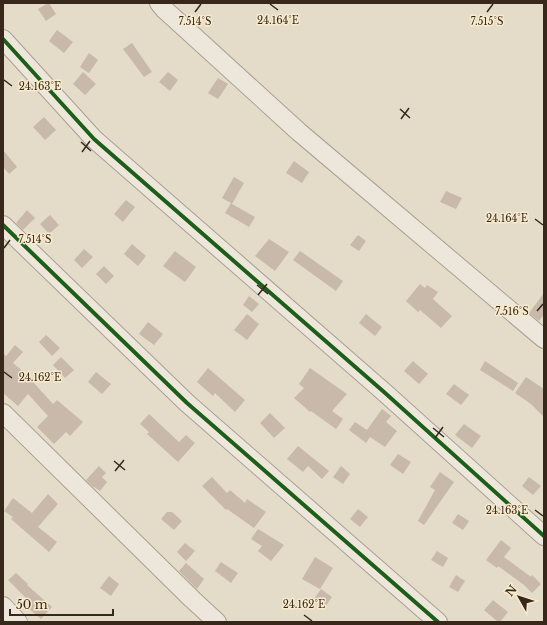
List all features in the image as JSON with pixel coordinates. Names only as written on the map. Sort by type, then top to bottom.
[{"type":"street","points":[[159,3],[299,132],[544,339]]},
{"type":"street","points":[[3,39],[94,139],[384,392],[544,536]]},
{"type":"street","points":[[3,225],[187,403],[438,622]]},
{"type":"street","points":[[3,413],[192,600],[218,622]]},
{"type":"street","points":[[3,606],[18,622]]},
{"type":"building","points":[[48,3],[56,14],[46,21],[38,9]]},
{"type":"building","points":[[57,30],[73,42],[64,53],[49,41]]},
{"type":"building","points":[[132,43],[152,72],[144,77],[123,49]]},
{"type":"building","points":[[89,53],[98,60],[89,73],[80,67]]},
{"type":"building","points":[[83,72],[96,84],[85,95],[73,84]]},
{"type":"building","points":[[168,72],[178,80],[170,91],[159,82]]},
{"type":"building","points":[[218,78],[228,84],[218,99],[208,93]]},
{"type":"building","points":[[44,117],[56,130],[45,140],[33,127]]},
{"type":"building","points":[[3,150],[17,167],[9,174],[3,167]]},
{"type":"building","points":[[294,161],[309,172],[302,183],[286,173]]},
{"type":"building","points":[[234,177],[244,183],[232,204],[255,217],[249,227],[225,213],[231,203],[222,198]]},
{"type":"building","points":[[446,191],[462,198],[456,209],[440,202]]},
{"type":"building","points":[[126,200],[135,207],[123,222],[114,214]]},
{"type":"building","points":[[27,210],[35,218],[23,230],[16,223]]},
{"type":"building","points":[[50,215],[59,225],[49,234],[40,224]]},
{"type":"building","points":[[358,235],[366,241],[359,251],[350,245]]},
{"type":"building","points":[[269,239],[289,252],[275,271],[255,256]]},
{"type":"building","points":[[132,244],[146,256],[138,266],[124,254]]},
{"type":"building","points":[[84,249],[93,257],[82,268],[74,260]]},
{"type":"building","points":[[175,251],[196,267],[185,282],[163,266]]},
{"type":"building","points":[[300,251],[343,281],[336,291],[293,260]]},
{"type":"building","points":[[104,266],[114,276],[106,284],[96,274]]},
{"type":"building","points":[[420,284],[425,288],[427,285],[438,292],[433,299],[452,316],[441,328],[420,310],[418,312],[406,301]]},
{"type":"building","points":[[544,293],[544,314],[539,321],[529,313]]},
{"type":"building","points":[[249,296],[259,304],[252,312],[243,305]]},
{"type":"building","points":[[247,314],[259,324],[247,340],[234,330]]},
{"type":"building","points":[[366,314],[382,327],[375,336],[359,323]]},
{"type":"building","points":[[148,322],[163,334],[154,345],[139,334]]},
{"type":"building","points":[[46,335],[60,348],[52,356],[39,342]]},
{"type":"building","points":[[15,345],[23,352],[13,363],[24,372],[53,404],[57,400],[83,422],[70,436],[66,432],[54,444],[37,427],[48,416],[28,394],[18,406],[3,393],[3,353],[6,356]]},
{"type":"building","points":[[61,357],[74,370],[65,378],[53,365]]},
{"type":"building","points":[[413,361],[428,374],[419,384],[404,371]]},
{"type":"building","points":[[485,361],[518,383],[513,391],[480,370]]},
{"type":"building","points":[[208,368],[245,400],[235,412],[215,393],[213,396],[197,382]]},
{"type":"building","points":[[310,368],[347,394],[332,411],[343,419],[336,429],[311,411],[310,412],[294,398],[304,388],[299,384]]},
{"type":"building","points":[[96,372],[111,384],[102,394],[88,382]]},
{"type":"building","points":[[526,377],[544,389],[544,417],[531,404],[515,393]]},
{"type":"building","points":[[454,384],[469,395],[461,405],[446,394]]},
{"type":"building","points":[[382,409],[391,416],[386,422],[397,431],[385,447],[370,437],[366,443],[349,430],[355,422],[367,430]]},
{"type":"building","points":[[270,413],[285,428],[274,438],[260,423]]},
{"type":"building","points":[[149,414],[179,442],[186,435],[195,443],[178,462],[147,434],[149,432],[140,424]]},
{"type":"building","points":[[464,424],[481,436],[472,448],[455,435]]},
{"type":"building","points":[[298,446],[329,471],[322,479],[308,466],[303,472],[287,459]]},
{"type":"building","points":[[398,454],[411,462],[403,474],[390,465]]},
{"type":"building","points":[[99,466],[106,473],[102,477],[107,482],[100,491],[86,480]]},
{"type":"building","points":[[341,466],[350,474],[343,484],[333,477]]},
{"type":"building","points":[[440,472],[454,482],[424,525],[418,521],[435,490],[430,487]]},
{"type":"building","points":[[212,477],[227,493],[230,490],[245,503],[247,499],[266,512],[254,528],[227,509],[226,510],[202,486]]},
{"type":"building","points":[[529,477],[541,486],[533,495],[522,486]]},
{"type":"building","points":[[48,494],[58,504],[38,527],[57,542],[49,552],[11,519],[13,517],[4,511],[13,498],[32,513]]},
{"type":"building","points":[[358,509],[368,517],[360,527],[350,519]]},
{"type":"building","points":[[167,512],[172,512],[182,521],[174,530],[161,519]]},
{"type":"building","points":[[458,514],[469,521],[463,530],[452,523]]},
{"type":"building","points":[[258,529],[284,545],[271,561],[258,551],[262,546],[251,539]]},
{"type":"building","points":[[501,540],[511,548],[504,557],[531,577],[532,575],[541,584],[532,593],[524,585],[498,566],[497,568],[486,560]]},
{"type":"building","points":[[185,543],[195,551],[186,561],[177,552]]},
{"type":"building","points":[[437,551],[448,558],[443,567],[431,560]]},
{"type":"building","points":[[315,557],[333,568],[320,589],[302,579]]},
{"type":"building","points":[[221,562],[238,573],[231,583],[215,571]]},
{"type":"building","points":[[186,563],[204,579],[197,589],[179,571]]},
{"type":"building","points":[[16,573],[52,607],[41,619],[27,607],[31,603],[8,580]]},
{"type":"building","points":[[456,575],[465,581],[458,592],[449,587]]},
{"type":"building","points":[[109,576],[119,584],[111,596],[100,588]]},
{"type":"building","points":[[321,589],[332,597],[325,607],[314,599]]},
{"type":"building","points":[[493,600],[508,612],[500,622],[484,610]]},
{"type":"cycle path","points":[[3,39],[94,139],[384,392],[544,536]]},
{"type":"cycle path","points":[[3,225],[187,403],[438,622]]}]
